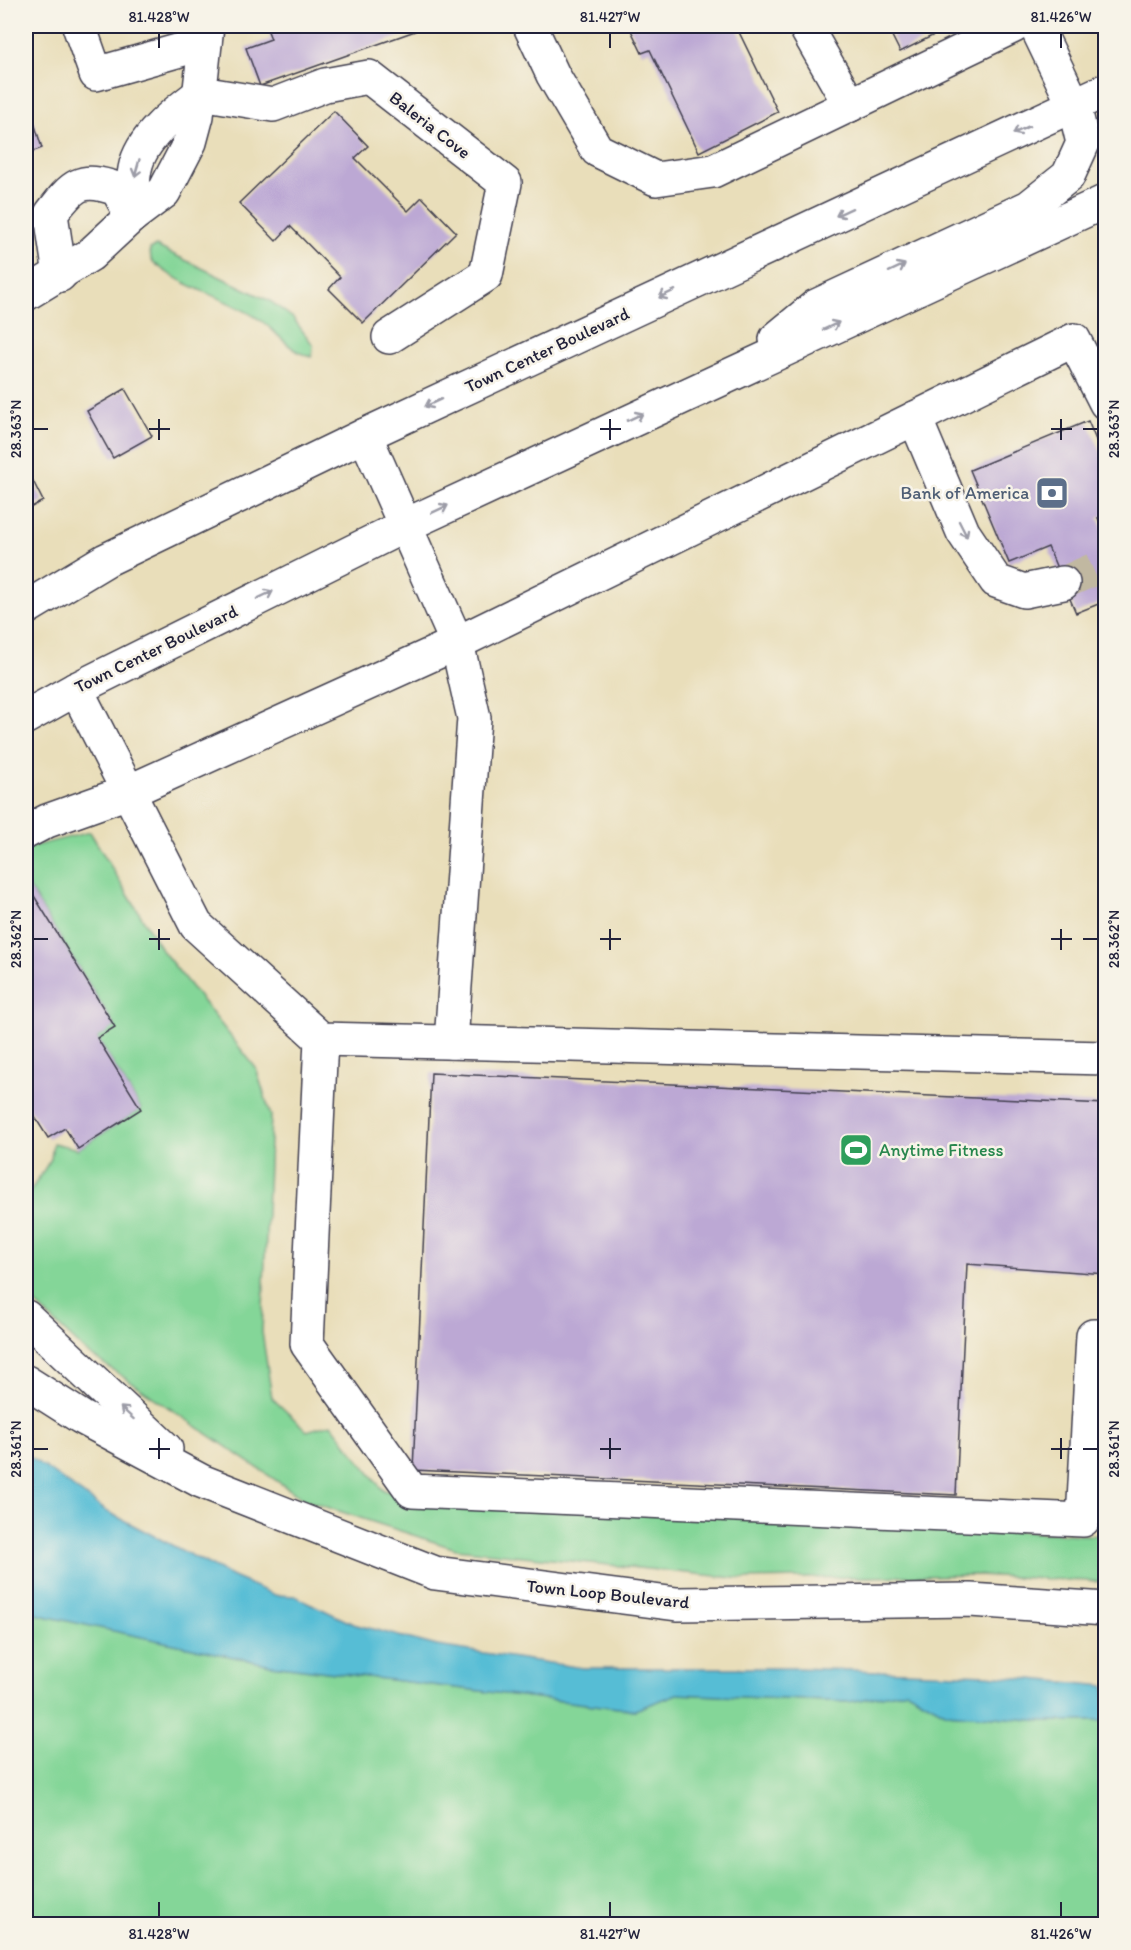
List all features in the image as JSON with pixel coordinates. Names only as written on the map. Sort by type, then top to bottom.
[{"type":"street","points":[[26,294],[90,255],[132,216],[164,192],[190,142],[201,93],[206,34],[96,74],[79,26]]},
{"type":"street","points":[[530,26],[553,75],[597,150],[656,179],[713,171],[1014,26]]},
{"type":"street","points":[[805,26],[850,105]]},
{"type":"street","points":[[1036,26],[1074,105]]},
{"type":"street","name":"Baleria Cove","points":[[201,93],[273,105],[325,85],[369,77],[505,183],[486,275],[389,337]]},
{"type":"street","name":"Town Center Boulevard","points":[[26,608],[106,560],[365,435],[1106,90]]},
{"type":"street","points":[[132,216],[135,168],[159,125],[201,93]]},
{"type":"street","name":"Town Center Boulevard","points":[[743,367],[816,306],[1029,207],[1045,195],[1068,176],[1083,143],[1074,105]]},
{"type":"street","points":[[60,275],[51,214],[71,188],[96,182],[117,189],[132,216]]},
{"type":"street","name":"Town Center Boulevard","points":[[26,717],[76,689],[404,526],[743,367],[1106,201]]},
{"type":"street","points":[[26,832],[47,821],[128,792],[457,643],[1074,339],[1106,404]]},
{"type":"street","points":[[915,417],[963,532],[996,581],[1024,591],[1063,583]]},
{"type":"street","points":[[365,435],[457,643],[474,718],[451,1042]]},
{"type":"street","points":[[76,689],[196,925],[321,1038],[1106,1058]]},
{"type":"street","points":[[321,1038],[306,1344],[412,1491],[1083,1520],[1093,1336],[1106,1336]]},
{"type":"street","name":"Town Loop Boulevard","points":[[26,1317],[201,1480]]},
{"type":"street","name":"Town Loop Boulevard","points":[[26,1382],[81,1417],[201,1480],[435,1573],[677,1604],[970,1600],[1106,1609]]},
{"type":"green space","points":[[156,246],[270,301],[293,318],[313,345],[312,357],[304,355],[284,342],[260,320],[247,312],[163,270],[151,260],[150,249]]},
{"type":"green space","points":[[90,832],[161,949],[256,1068],[271,1116],[262,1332],[272,1398],[307,1431],[331,1424],[383,1490],[421,1500],[1105,1536],[1105,1582],[978,1575],[744,1579],[456,1549],[305,1500],[85,1351],[26,1295],[26,1198],[51,1159],[53,1143],[78,1149],[141,1109],[97,1038],[115,1026],[26,883],[28,876],[26,848]]},
{"type":"green space","points":[[26,1612],[271,1665],[635,1710],[677,1694],[849,1702],[907,1691],[947,1713],[1044,1721],[1105,1721],[1105,1924],[26,1924]]},
{"type":"water","points":[[26,1454],[108,1512],[233,1577],[275,1595],[295,1596],[353,1624],[437,1646],[583,1668],[796,1668],[987,1675],[1105,1686],[1105,1721],[1044,1721],[947,1713],[907,1691],[849,1702],[677,1694],[635,1710],[271,1665],[26,1612]]},
{"type":"building","points":[[266,26],[413,26],[415,31],[260,86],[246,48],[271,39]]},
{"type":"building","points":[[629,26],[736,26],[778,112],[699,152],[650,50],[642,53]]},
{"type":"building","points":[[887,26],[952,26],[900,52]]},
{"type":"building","points":[[26,97],[42,148],[26,154]]},
{"type":"building","points":[[334,111],[368,146],[355,158],[408,211],[422,197],[456,232],[363,323],[329,289],[340,277],[290,226],[276,241],[239,203]]},
{"type":"building","points":[[125,389],[152,436],[113,458],[87,411]]},
{"type":"building","points":[[1088,421],[1106,464],[1106,515],[1098,518],[1106,536],[1106,601],[1076,613],[1048,547],[1009,563],[970,470]]},
{"type":"building","points":[[26,467],[43,501],[26,510]]},
{"type":"building","points":[[26,883],[115,1027],[97,1038],[141,1109],[78,1149],[65,1128],[48,1138],[26,1103]]},
{"type":"building","points":[[431,1073],[1106,1104],[1106,1274],[967,1264],[956,1495],[413,1470]]},
{"type":"tunnel","points":[[1063,583],[1106,564]]},
{"type":"place","name":"Bank of America","points":[[1052,493]]},
{"type":"place","name":"Anytime Fitness","points":[[856,1150]]}]
